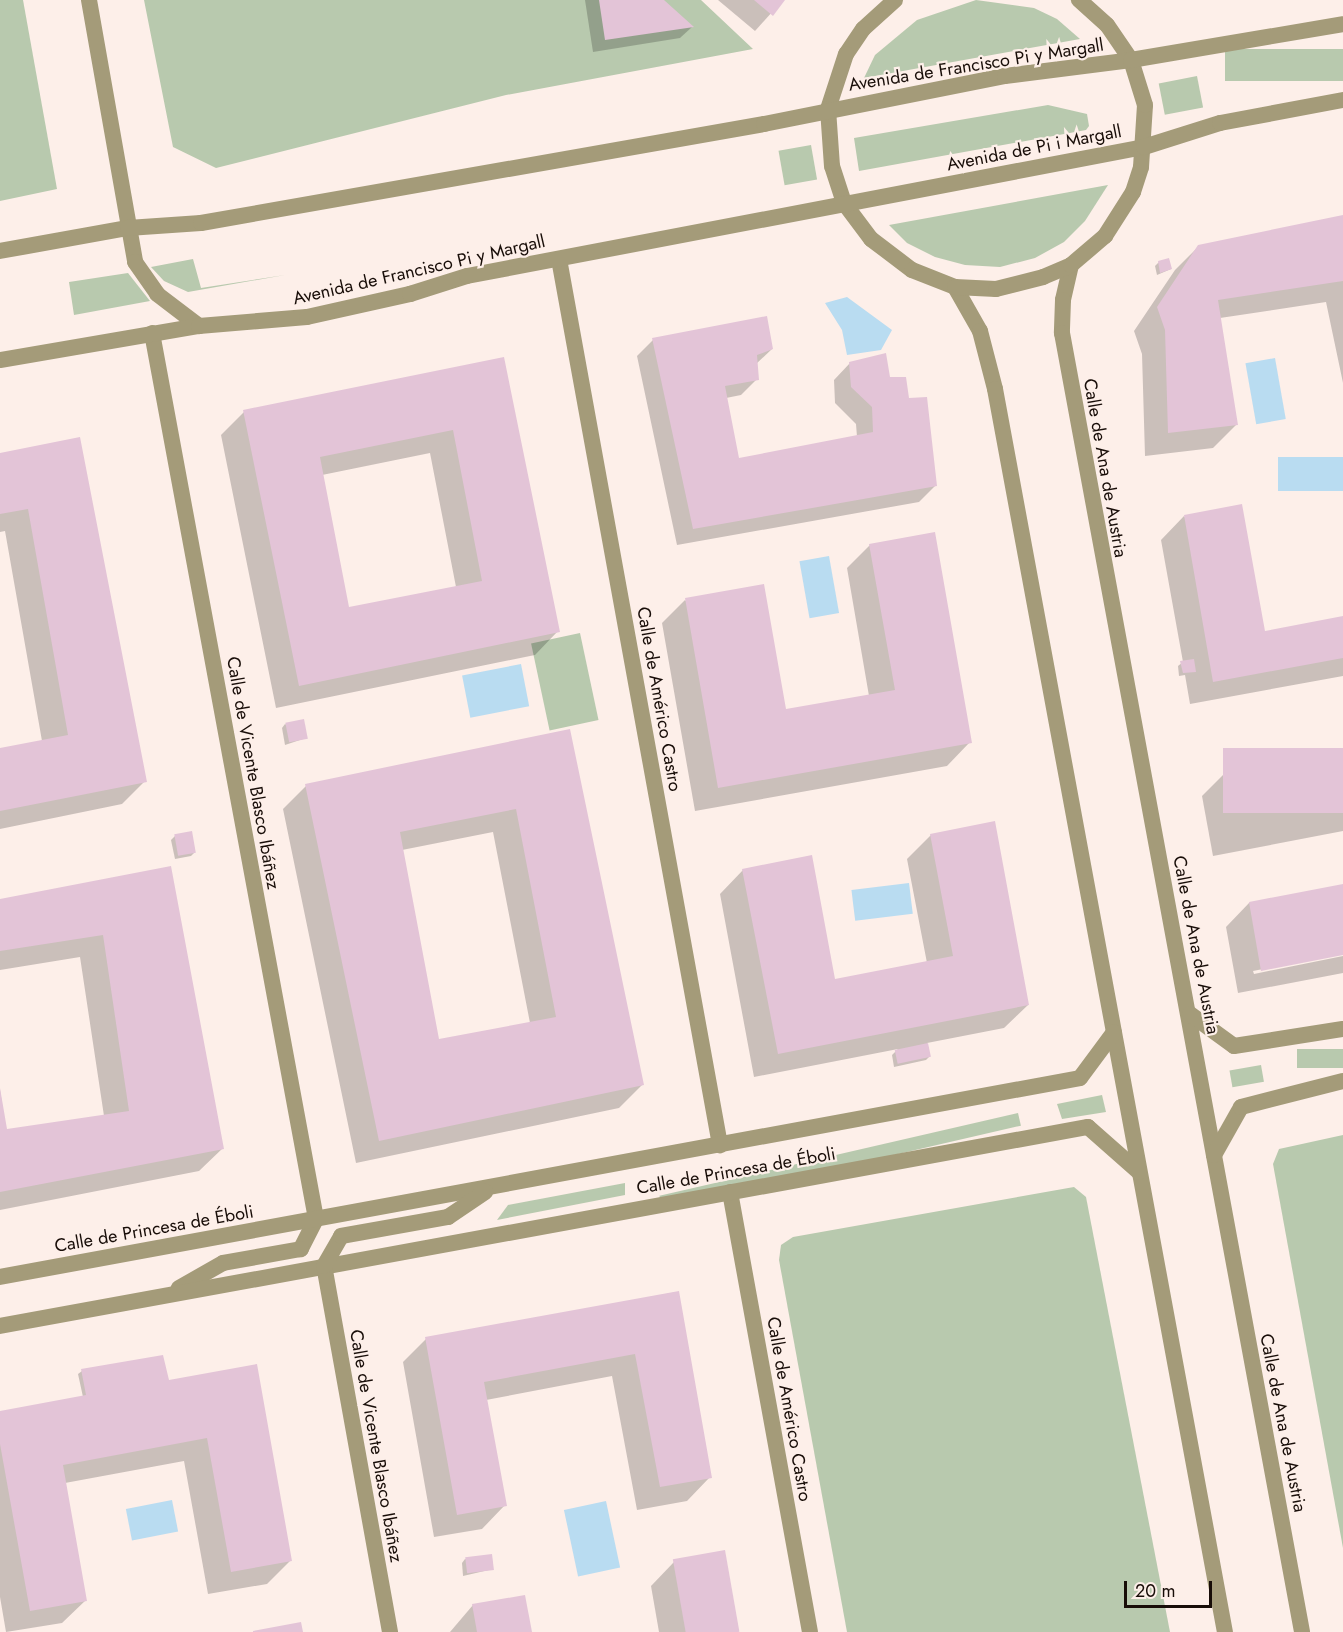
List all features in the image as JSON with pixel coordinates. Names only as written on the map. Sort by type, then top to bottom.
[{"type":"street","points":[[89,0],[118,145],[128,228],[135,262],[148,283],[170,307],[199,326]]},
{"type":"street","name":"Avenida de Francisco Pi y Margall","points":[[895,0],[863,29],[846,54],[828,109],[832,166],[844,203],[859,225],[889,256],[955,287],[996,289],[1019,285],[1071,265],[1105,236],[1125,207],[1133,192],[1144,147]]},
{"type":"street","name":"Avenida de Francisco Pi y Margall","points":[[1079,0],[1107,25],[1131,60]]},
{"type":"street","name":"Avenida de Francisco Pi y Margall","points":[[0,251],[128,228],[201,223],[1005,76],[1131,60],[1343,24]]},
{"type":"street","name":"Avenida de Pi i Margall","points":[[844,203],[1144,147],[1145,105],[1131,60]]},
{"type":"street","points":[[1144,147],[1220,123],[1343,100]]},
{"type":"street","name":"Avenida de Francisco Pi y Margall","points":[[0,360],[199,326],[307,316],[410,294],[467,276],[844,203]]},
{"type":"street","name":"Calle de Américo Castro","points":[[559,259],[720,1145]]},
{"type":"street","name":"Calle de Ana de Austria","points":[[1071,265],[1063,300],[1062,333],[1121,667],[1190,1014],[1302,1632]]},
{"type":"street","points":[[955,287],[980,331],[993,378],[1225,1632]]},
{"type":"street","name":"Calle de Vicente Blasco Ibáñez","points":[[152,333],[316,1219]]},
{"type":"street","points":[[1190,1014],[1234,1046],[1343,1029]]},
{"type":"street","name":"Calle de Princesa de Éboli","points":[[0,1277],[1080,1078],[1113,1032]]},
{"type":"street","points":[[1214,1155],[1241,1107],[1343,1081]]},
{"type":"street","name":"Calle de Princesa de Éboli","points":[[0,1326],[1088,1127],[1139,1172]]},
{"type":"street","name":"Calle de Princesa de Éboli","points":[[324,1266],[341,1236],[448,1217],[492,1187]]},
{"type":"street","name":"Calle de Américo Castro","points":[[730,1192],[810,1632]]},
{"type":"street","name":"Calle de Princesa de Éboli","points":[[166,1295],[223,1263],[301,1249],[316,1219]]},
{"type":"street","name":"Calle de Vicente Blasco Ibáñez","points":[[324,1266],[390,1632]]},
{"type":"green space","points":[[0,0],[23,0],[57,189],[0,201]]},
{"type":"green space","points":[[144,0],[701,0],[753,49],[506,95],[216,168],[173,147]]},
{"type":"green space","points":[[976,0],[1034,8],[1057,19],[1080,39],[864,78],[875,55],[917,20]]},
{"type":"green space","points":[[1225,49],[1343,49],[1343,81],[1225,81]]},
{"type":"green space","points":[[1197,76],[1203,107],[1165,115],[1159,83]]},
{"type":"green space","points":[[1048,105],[1087,114],[1089,126],[1086,130],[859,171],[854,138]]},
{"type":"green space","points":[[811,145],[817,179],[785,185],[779,151]]},
{"type":"green space","points":[[1108,185],[1085,221],[1064,242],[1035,258],[1000,267],[965,265],[935,257],[907,243],[889,225]]},
{"type":"green space","points":[[193,259],[201,288],[285,275],[188,292],[164,281],[151,267]]},
{"type":"green space","points":[[128,273],[150,301],[74,315],[69,282]]},
{"type":"green space","points":[[580,633],[599,720],[550,730],[531,643]]},
{"type":"green space","points":[[1297,1049],[1343,1049],[1343,1068],[1297,1068]]},
{"type":"green space","points":[[1261,1065],[1264,1082],[1232,1087],[1229,1071]]},
{"type":"green space","points":[[1102,1095],[1106,1112],[1062,1119],[1057,1104]]},
{"type":"green space","points":[[1018,1113],[1021,1126],[662,1208],[659,1196]]},
{"type":"green space","points":[[1343,1135],[1343,1548],[1273,1164],[1279,1149]]},
{"type":"green space","points":[[625,1183],[625,1195],[497,1220],[508,1205]]},
{"type":"green space","points":[[1074,1187],[1086,1197],[1170,1632],[847,1632],[779,1260],[781,1245],[793,1237]]},
{"type":"water","points":[[847,297],[892,330],[881,350],[847,355],[842,330],[825,303]]},
{"type":"water","points":[[1275,358],[1286,419],[1256,424],[1245,363]]},
{"type":"water","points":[[1278,457],[1343,457],[1343,491],[1278,491]]},
{"type":"water","points":[[829,556],[839,613],[810,618],[799,561]]},
{"type":"water","points":[[521,664],[529,706],[470,718],[462,675]]},
{"type":"water","points":[[909,883],[913,914],[855,921],[851,890]]},
{"type":"water","points":[[172,1500],[178,1531],[132,1540],[126,1509]]},
{"type":"water","points":[[606,1501],[620,1568],[578,1576],[564,1510]]},
{"type":"building","points":[[599,0],[664,0],[694,27],[605,40]]},
{"type":"building","points":[[754,0],[785,0],[773,16]]},
{"type":"building","points":[[1343,215],[1343,281],[1218,300],[1238,425],[1168,433],[1165,330],[1157,307],[1198,245]]},
{"type":"building","points":[[1169,258],[1172,269],[1160,273],[1158,261]]},
{"type":"building","points":[[767,316],[773,349],[757,355],[759,380],[725,386],[739,458],[873,432],[872,407],[851,387],[849,362],[886,353],[890,377],[906,377],[909,398],[927,397],[937,486],[693,529],[652,338]]},
{"type":"building","points":[[504,357],[560,632],[299,686],[243,410]],"holes":[[[453,430],[482,581],[349,607],[320,457]]]},
{"type":"building","points":[[80,437],[147,782],[0,811],[0,748],[68,735],[28,509],[0,514],[0,453]]},
{"type":"building","points":[[1242,504],[1265,631],[1343,616],[1343,658],[1213,682],[1184,515]]},
{"type":"building","points":[[935,532],[972,743],[718,788],[685,598],[764,584],[786,709],[895,690],[869,544]]},
{"type":"building","points":[[1194,659],[1196,672],[1183,673],[1180,661]]},
{"type":"building","points":[[304,719],[308,739],[289,742],[285,723]]},
{"type":"building","points":[[570,729],[644,1085],[379,1141],[305,784]],"holes":[[[516,809],[556,1017],[439,1039],[400,832]]]},
{"type":"building","points":[[1223,748],[1343,748],[1343,813],[1223,813]]},
{"type":"building","points":[[995,821],[1029,1005],[778,1054],[742,869],[812,855],[835,979],[953,956],[930,834]]},
{"type":"building","points":[[192,831],[196,853],[178,856],[174,834]]},
{"type":"building","points":[[171,866],[224,1149],[0,1192],[0,1088],[7,1129],[129,1111],[103,935],[0,951],[0,899]]},
{"type":"building","points":[[1343,884],[1343,955],[1261,971],[1249,902]]},
{"type":"building","points":[[928,1043],[931,1057],[898,1064],[895,1050]]},
{"type":"building","points":[[679,1291],[712,1478],[660,1487],[635,1354],[484,1382],[507,1506],[457,1515],[425,1337]]},
{"type":"building","points":[[163,1355],[169,1380],[257,1364],[292,1561],[231,1572],[207,1438],[63,1465],[87,1601],[30,1611],[0,1444],[0,1411],[86,1395],[81,1369]]},
{"type":"building","points":[[725,1550],[739,1632],[686,1632],[673,1559]]},
{"type":"building","points":[[492,1554],[494,1570],[467,1573],[465,1557]]},
{"type":"building","points":[[525,1595],[532,1632],[477,1632],[472,1604]]},
{"type":"building","points":[[301,1622],[303,1632],[253,1632],[253,1631]]}]
